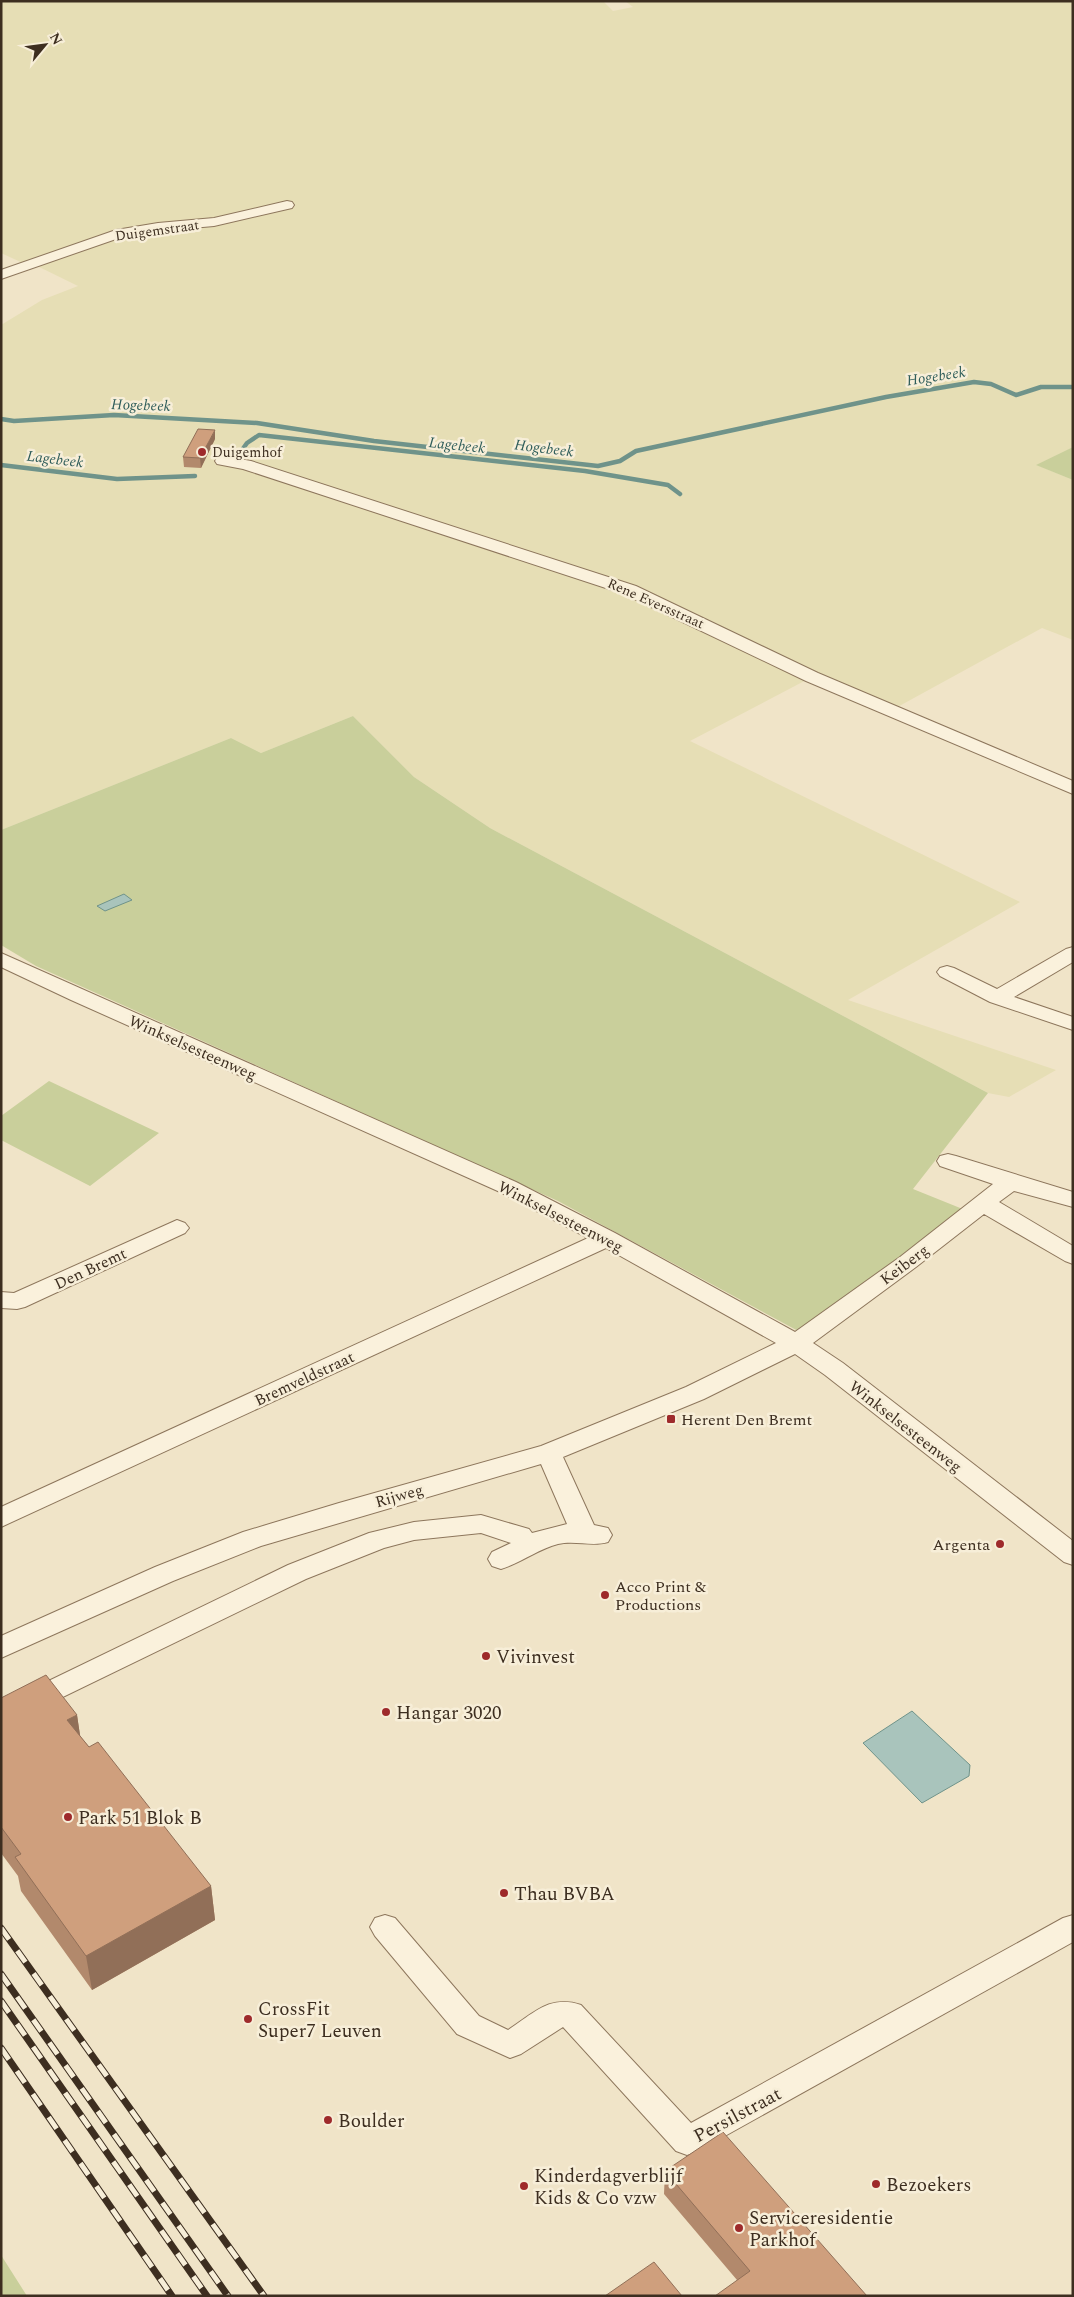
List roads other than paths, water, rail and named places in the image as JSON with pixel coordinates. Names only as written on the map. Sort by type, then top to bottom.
[{"type":"street","name":"Duigemstraat","points":[[1,275],[116,234],[158,227],[214,222],[287,205]]},
{"type":"street","name":"Rene Eversstraat","points":[[223,461],[245,464],[630,590],[812,677],[1073,788]]},
{"type":"street","points":[[997,998],[1073,953]]},
{"type":"street","name":"Winkselsesteenweg","points":[[1,959],[78,996],[508,1187],[607,1238],[796,1343],[834,1369],[1073,1556]]},
{"type":"street","points":[[947,972],[997,998],[1073,1024]]},
{"type":"street","points":[[948,1161],[1010,1182],[1073,1200]]},
{"type":"street","name":"Keiberg","points":[[796,1343],[908,1262],[1010,1182]]},
{"type":"street","points":[[983,1203],[1073,1256]]},
{"type":"street","name":"Den Bremt","points":[[1,1300],[17,1301],[177,1228]]},
{"type":"street","name":"Bremveldstraat","points":[[1,1518],[607,1238]]},
{"type":"street","name":"Rijweg","points":[[1,1648],[164,1574],[252,1539],[356,1507],[549,1453],[695,1393],[796,1343]]},
{"type":"street","points":[[501,1559],[557,1533],[591,1533],[549,1453]]},
{"type":"street","points":[[1,1716],[297,1572],[378,1540],[414,1531],[481,1524],[520,1536],[528,1545]]},
{"type":"street","name":"Persilstraat","points":[[384,1927],[468,2025],[510,2045],[559,2013],[570,2014],[687,2142],[1073,1927]]},
{"type":"water","points":[[124,894],[132,900],[105,911],[97,906]]},
{"type":"water","points":[[912,1711],[970,1765],[969,1776],[922,1803],[863,1743]]},
{"type":"waterway","name":"Hogebeek","points":[[1,419],[14,421],[114,415],[257,423],[374,441],[598,466],[620,461],[636,451],[886,397],[974,382],[991,384],[1016,395],[1041,387],[1073,387]]},
{"type":"waterway","name":"Lagebeek","points":[[237,457],[247,443],[259,435],[585,471],[668,485],[680,494]]},
{"type":"waterway","name":"Lagebeek","points":[[1,465],[117,479],[195,476]]},
{"type":"railway","points":[[1,1928],[264,2296]]},
{"type":"railway","points":[[1,1974],[228,2296]]},
{"type":"railway","points":[[1,2001],[207,2296]]},
{"type":"railway","points":[[1,2048],[172,2296]]},
{"type":"place","name":"Duigemhof","points":[[202,452]]},
{"type":"place","name":"Herent Den Bremt","points":[[671,1419]]},
{"type":"place","name":"Argenta","points":[[1000,1544]]},
{"type":"place","name":"Acco Print & Productions","points":[[605,1595]]},
{"type":"place","name":"Vivinvest","points":[[486,1656]]},
{"type":"place","name":"Hangar 3020","points":[[386,1712]]},
{"type":"place","name":"Park 51 Blok B","points":[[68,1817]]},
{"type":"place","name":"Thau BVBA","points":[[504,1893]]},
{"type":"place","name":"CrossFit Super7 Leuven","points":[[248,2019]]},
{"type":"place","name":"Boulder","points":[[328,2120]]},
{"type":"place","name":"Bezoekers","points":[[876,2184]]},
{"type":"place","name":"Kinderdagverblijf Kids & Co vzw","points":[[524,2186]]},
{"type":"place","name":"Serviceresidentie Parkhof","points":[[739,2228]]}]
